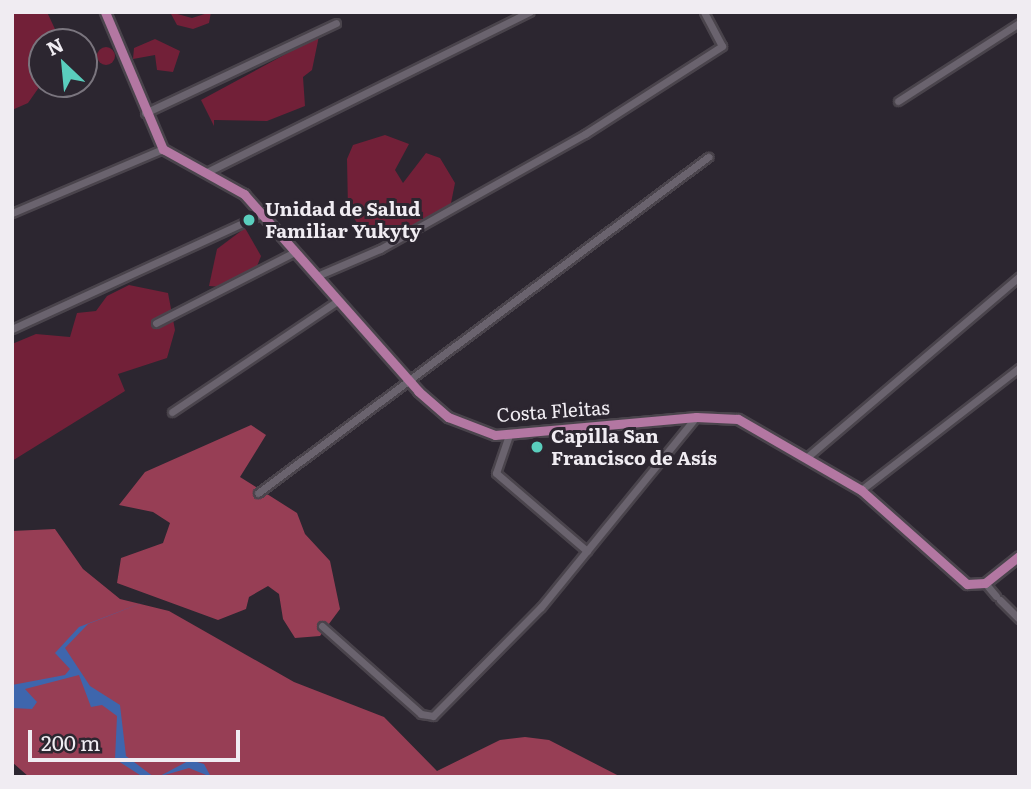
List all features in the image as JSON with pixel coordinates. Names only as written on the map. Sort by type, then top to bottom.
[{"type":"main road","points":[[104,12],[126,52],[145,114],[163,149]]},
{"type":"main road","name":"Costa Fleitas","points":[[163,149],[177,162],[231,183],[262,214],[409,381],[456,421],[509,435],[696,417],[743,421],[861,490],[962,582],[985,583]]},
{"type":"main road","points":[[985,583],[1019,556]]},
{"type":"street","points":[[207,172],[529,12]]},
{"type":"street","points":[[317,276],[380,249],[585,134],[722,46],[704,12]]},
{"type":"street","points":[[145,114],[336,23]]},
{"type":"street","points":[[898,101],[1019,23]]},
{"type":"street","points":[[12,213],[163,149]]},
{"type":"street","points":[[258,493],[708,156]]},
{"type":"street","points":[[12,329],[262,214]]},
{"type":"street","points":[[156,323],[295,252]]},
{"type":"street","points":[[806,458],[1019,277]]},
{"type":"street","points":[[172,412],[337,300]]},
{"type":"street","points":[[861,490],[1019,368]]},
{"type":"street","points":[[322,626],[421,714],[433,716],[498,655],[696,417]]},
{"type":"street","points":[[509,435],[496,473],[587,551]]},
{"type":"street","points":[[985,583],[1019,619]]},
{"type":"shaded area","points":[[12,12],[47,12],[54,28],[28,28],[28,98],[32,98],[28,103],[12,110]]},
{"type":"shaded area","points":[[170,12],[192,18],[211,12],[209,23],[193,29],[177,25]]},
{"type":"shaded area","points":[[319,36],[312,70],[303,77],[305,106],[267,121],[214,120],[214,126],[201,100]]},
{"type":"shaded area","points":[[155,39],[180,51],[173,72],[157,70],[155,55],[133,59],[134,48]]},
{"type":"shaded area","points":[[102,47],[110,47],[115,52],[115,60],[110,65],[102,65],[98,62],[98,50]]},
{"type":"shaded area","points":[[385,135],[409,144],[395,170],[403,183],[426,153],[440,158],[455,183],[451,203],[432,218],[369,241],[348,209],[347,159],[353,145]]},
{"type":"shaded area","points":[[245,228],[261,256],[254,274],[236,288],[209,286],[217,249]]},
{"type":"shaded area","points":[[129,285],[168,293],[175,330],[167,358],[118,374],[125,391],[12,461],[12,344],[36,334],[70,337],[77,313],[96,311],[107,296]]},
{"type":"shaded area","points":[[251,425],[266,435],[240,477],[297,513],[305,534],[330,561],[340,609],[320,636],[295,638],[283,619],[279,594],[268,586],[249,597],[246,609],[218,620],[117,583],[121,558],[163,543],[170,523],[153,512],[119,505],[145,472]]},
{"type":"shaded area","points":[[55,529],[83,569],[120,599],[169,611],[294,682],[384,717],[437,771],[500,740],[525,737],[549,740],[621,777],[29,777],[12,762],[12,531]]},
{"type":"water","points":[[152,599],[88,624],[65,648],[90,686],[120,705],[126,756],[154,777],[143,777],[115,759],[117,716],[102,705],[91,707],[79,675],[25,689],[37,702],[32,709],[12,708],[12,685],[65,675],[70,669],[55,653],[79,627]]},
{"type":"water","points":[[190,760],[204,764],[211,777],[189,768],[158,777]]},
{"type":"place","name":"Unidad de Salud Familiar Yukyty","points":[[249,220]]},
{"type":"place","name":"Capilla San Francisco de Asís","points":[[537,447]]}]
